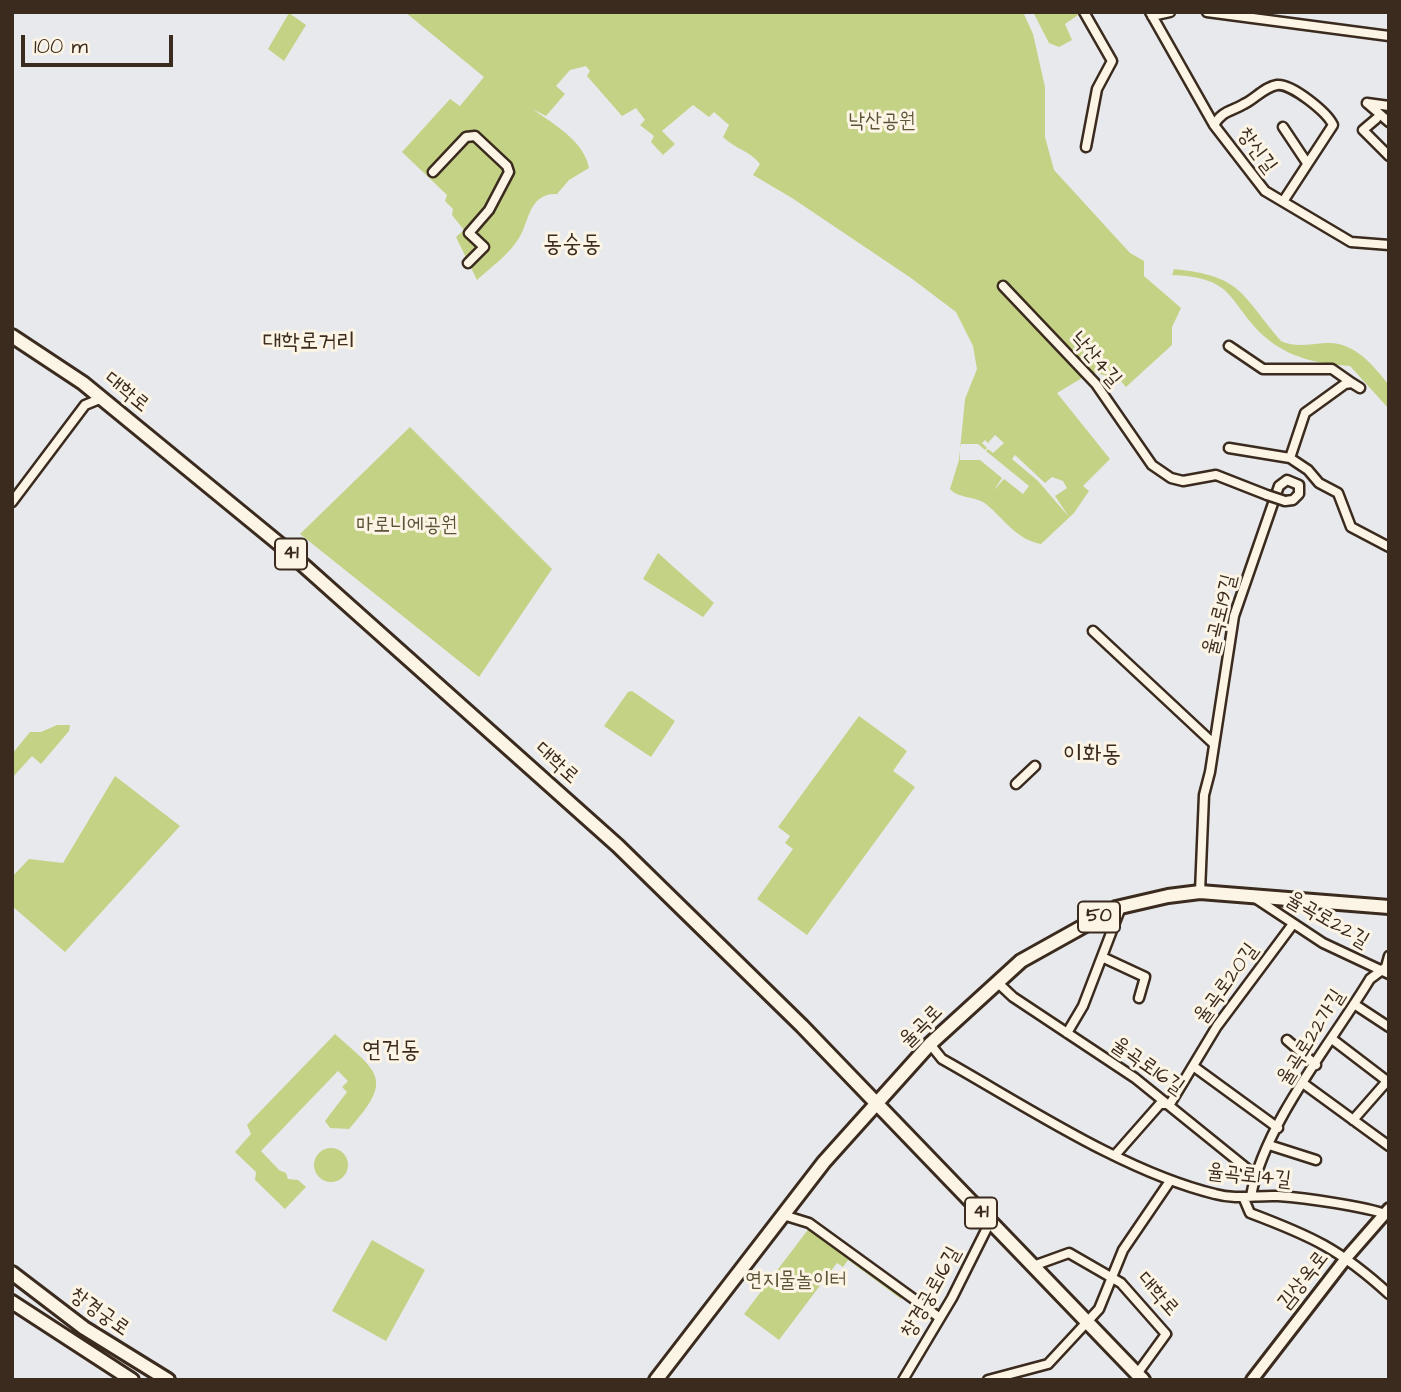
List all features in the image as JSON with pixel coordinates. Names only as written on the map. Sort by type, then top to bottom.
[{"type":"main road","name":"대학로","points":[[12,336],[102,398],[302,563],[618,846],[802,1026],[1140,1377]]},
{"type":"main road","name":"율곡로","points":[[656,1380],[783,1215],[875,1104],[930,1044],[1021,961],[1121,907],[1200,892],[1389,907]]},
{"type":"main road","name":"창경궁로","points":[[12,1273],[85,1328],[168,1380]]},
{"type":"main road","name":"창경궁로","points":[[12,1303],[132,1380]]},
{"type":"street","points":[[1084,12],[1112,61],[1097,89],[1086,147]]},
{"type":"street","points":[[1151,14],[1170,12]]},
{"type":"street","points":[[1207,12],[1389,36]]},
{"type":"street","name":"창신길","points":[[1151,14],[1214,125],[1265,191],[1351,242],[1389,245]]},
{"type":"street","points":[[1214,125],[1229,109],[1246,104],[1272,86],[1287,86],[1312,103],[1333,125],[1284,200]]},
{"type":"street","points":[[1389,106],[1367,103],[1389,122]]},
{"type":"street","points":[[1376,118],[1363,130],[1389,156]]},
{"type":"street","points":[[1283,127],[1307,163]]},
{"type":"street","points":[[433,172],[466,137],[475,136],[507,166],[509,172],[503,187],[469,233],[484,247],[468,263]]},
{"type":"street","name":"낙산4길","points":[[1003,286],[1096,384],[1152,465]]},
{"type":"street","points":[[1229,346],[1264,369],[1332,369],[1343,377],[1341,387]]},
{"type":"street","points":[[1290,458],[1305,413],[1341,387],[1356,386],[1332,369],[1318,364]]},
{"type":"street","points":[[12,502],[85,405],[102,398]]},
{"type":"street","points":[[1230,448],[1290,458],[1308,470],[1319,483],[1338,493],[1351,527],[1389,547]]},
{"type":"street","name":"율곡로19길","points":[[1152,465],[1171,478],[1183,481],[1216,475],[1267,495],[1284,501],[1293,500],[1299,494],[1299,485],[1294,480],[1284,481],[1279,486],[1234,616],[1204,795],[1200,892]]},
{"type":"street","points":[[1093,631],[1213,744]]},
{"type":"street","points":[[1016,784],[1035,766]]},
{"type":"street","name":"율곡로22길","points":[[1251,896],[1293,925],[1385,973]]},
{"type":"street","points":[[1066,1033],[1083,1006],[1121,907]]},
{"type":"street","name":"율곡로20길","points":[[1170,1104],[1217,1027],[1293,925]]},
{"type":"street","name":"율곡로22가길","points":[[1255,1175],[1304,1084],[1370,979],[1385,973],[1389,956]]},
{"type":"street","points":[[1102,957],[1145,977],[1139,998]]},
{"type":"street","name":"율곡로16길","points":[[997,982],[1013,997],[1170,1104],[1255,1175]]},
{"type":"street","points":[[1354,1004],[1389,1027]]},
{"type":"street","points":[[1332,1039],[1388,1080],[1353,1120]]},
{"type":"street","points":[[1287,1040],[1316,1065]]},
{"type":"street","name":"율곡로14길","points":[[930,1044],[942,1059],[1170,1181],[1218,1195],[1279,1196],[1387,1213]]},
{"type":"street","points":[[1193,1066],[1278,1128]]},
{"type":"street","points":[[1304,1084],[1389,1146]]},
{"type":"street","points":[[1116,1154],[1160,1104],[1170,1104]]},
{"type":"street","points":[[1269,1145],[1316,1160]]},
{"type":"street","points":[[1255,1175],[1248,1197],[1250,1213],[1313,1237],[1346,1257],[1389,1294]]},
{"type":"street","name":"대학로","points":[[988,1380],[1048,1364],[1099,1309],[1123,1250],[1170,1181]]},
{"type":"street","name":"김상옥로","points":[[1252,1380],[1346,1257],[1387,1213]]},
{"type":"street","points":[[783,1215],[809,1223],[940,1318]]},
{"type":"street","name":"창경궁로16길","points":[[903,1380],[940,1318],[990,1222]]},
{"type":"street","name":"대학로","points":[[1033,1266],[1069,1254],[1121,1283],[1167,1334],[1140,1377]]},
{"type":"green space","name":"낙산공원","points":[[405,12],[1023,12],[1033,34],[1045,87],[1045,137],[1054,170],[1130,253],[1144,261],[1144,276],[1181,308],[1172,327],[1172,345],[1126,387],[1119,379],[1092,372],[1057,393],[1110,459],[1083,486],[1089,491],[1074,513],[1041,544],[1032,542],[1018,534],[986,504],[950,489],[960,450],[960,460],[980,460],[1002,478],[994,490],[1004,479],[1023,494],[1029,486],[986,451],[988,449],[993,453],[1004,443],[995,435],[988,443],[985,440],[982,443],[987,448],[985,450],[978,444],[961,444],[965,399],[977,369],[973,346],[956,312],[911,278],[753,175],[760,164],[723,137],[729,125],[714,112],[709,117],[693,105],[662,131],[675,144],[663,155],[651,142],[654,136],[640,125],[645,120],[636,108],[622,116],[587,76],[590,71],[586,66],[570,70],[556,86],[565,94],[546,116],[532,109],[575,141],[589,168],[569,180],[557,194],[547,195],[535,204],[513,246],[477,280],[456,237],[464,230],[452,215],[453,209],[445,201],[447,195],[402,152],[450,99],[460,106],[484,77]],"holes":[[[1015,455],[1045,483],[1052,477],[1063,481],[1067,488],[1055,496],[1069,517],[1038,481],[1012,459]]]},
{"type":"green space","points":[[1033,12],[1076,12],[1078,15],[1065,24],[1072,40],[1059,47],[1049,43]]},
{"type":"green space","points":[[289,13],[306,25],[284,61],[268,49]]},
{"type":"green space","points":[[1174,269],[1214,276],[1227,282],[1247,299],[1281,341],[1298,345],[1336,343],[1354,350],[1369,362],[1389,385],[1389,409],[1350,366],[1327,364],[1284,350],[1252,324],[1220,286],[1193,277],[1172,275]]},
{"type":"green space","name":"마로니에공원","points":[[410,427],[552,569],[479,677],[300,534]]},
{"type":"green space","points":[[658,553],[714,603],[703,617],[643,579]]},
{"type":"green space","points":[[632,691],[675,721],[651,757],[604,726],[628,692]]},
{"type":"green space","points":[[859,716],[907,751],[893,771],[915,787],[807,935],[757,899],[793,849],[785,843],[790,836],[778,827]]},
{"type":"green space","points":[[57,725],[70,725],[69,731],[41,764],[32,756],[12,778],[12,754],[30,732],[41,732]]},
{"type":"green space","points":[[115,776],[180,826],[65,952],[12,906],[12,877],[29,859],[63,863]]},
{"type":"green space","points":[[335,1034],[371,1068],[376,1087],[372,1099],[349,1129],[330,1128],[325,1121],[347,1092],[342,1087],[348,1081],[338,1071],[261,1151],[279,1170],[286,1173],[288,1179],[298,1180],[306,1187],[285,1209],[255,1180],[256,1172],[235,1152],[251,1134],[247,1125]]},
{"type":"green space","points":[[331,1148],[343,1153],[348,1165],[343,1177],[331,1182],[319,1177],[314,1165],[319,1153]]},
{"type":"green space","name":"연지물놀이터","points":[[810,1227],[903,1296],[901,1299],[848,1260],[843,1267],[837,1263],[779,1340],[744,1314]]},
{"type":"green space","points":[[372,1240],[425,1270],[386,1341],[332,1311]]},
{"type":"district","name":"동숭동","points":[[572,246]]},
{"type":"district","name":"대학로거리","points":[[309,343]]},
{"type":"district","name":"이화동","points":[[1092,756]]},
{"type":"district","name":"연건동","points":[[391,1052]]}]
